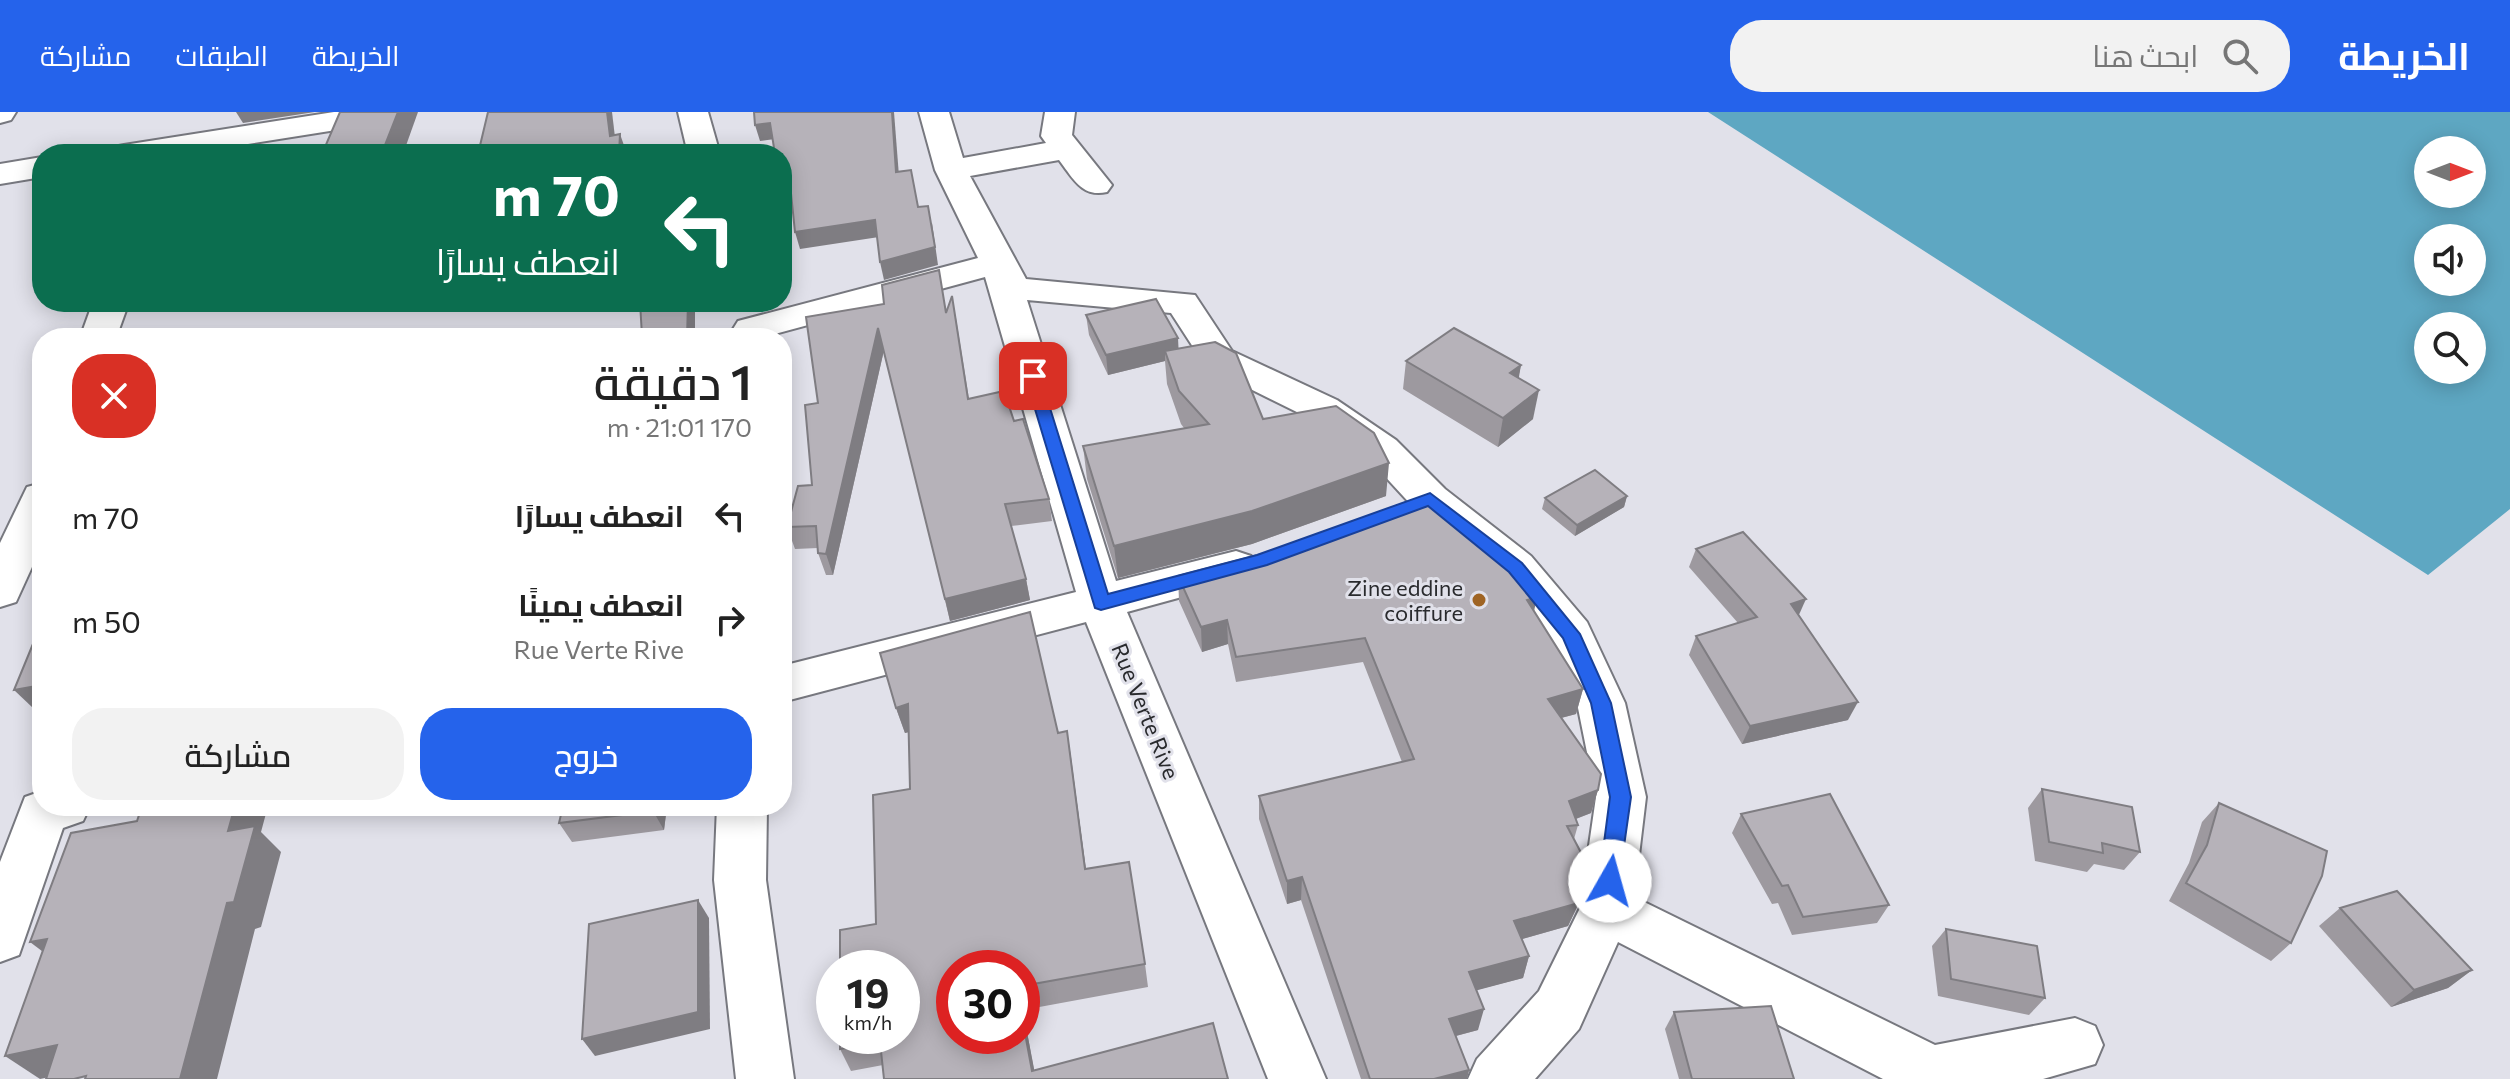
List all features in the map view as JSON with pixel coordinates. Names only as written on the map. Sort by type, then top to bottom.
[{"type":"street","points":[[166,144],[175,112]]},
{"type":"street","points":[[205,144],[393,112]]},
{"type":"street","points":[[693,112],[701,144]]},
{"type":"street","name":"Rue Verte Rive","points":[[934,112],[951,170],[998,263],[1101,603],[1297,1079]]},
{"type":"street","points":[[1060,112],[1056,136],[1096,185]]},
{"type":"street","points":[[951,170],[1067,149]]},
{"type":"street","points":[[0,174],[32,169]]},
{"type":"street","points":[[749,323],[998,263],[1015,288],[1097,298],[1182,303],[1219,359],[1323,409],[1382,449],[1430,499],[1516,567],[1571,634],[1601,703],[1621,797],[1606,909],[1559,1010],[1497,1079]]},
{"type":"street","points":[[1388,514],[1430,499]]},
{"type":"street","points":[[0,591],[32,519]]},
{"type":"street","points":[[792,681],[1275,556]]},
{"type":"street","points":[[0,938],[42,816]]},
{"type":"street","points":[[742,816],[740,880],[765,1079]]},
{"type":"street","points":[[1606,909],[1932,1074],[2075,1045]]},
{"type":"water","points":[[1708,112],[2510,112],[2510,509],[2428,575]]},
{"type":"building","points":[[340,112],[398,112],[385,144],[326,144]]},
{"type":"building","points":[[488,112],[607,112],[610,136],[620,134],[620,144],[480,144]]},
{"type":"building","points":[[754,112],[892,112],[896,172],[911,170],[918,207],[928,206],[935,247],[880,262],[875,220],[795,232],[792,144],[773,144],[770,123],[755,125]]},
{"type":"building","points":[[939,270],[946,313],[952,296],[968,399],[1004,391],[1014,421],[1023,419],[1049,499],[1005,504],[1026,579],[945,599],[878,328],[826,554],[818,553],[816,526],[792,527],[792,508],[798,486],[812,485],[805,405],[818,403],[806,317],[884,304],[882,285]]},
{"type":"building","points":[[1156,299],[1178,338],[1106,355],[1086,315]]},
{"type":"building","points":[[641,312],[688,312],[687,328],[642,328]]},
{"type":"building","points":[[1454,328],[1521,365],[1510,373],[1539,390],[1503,418],[1406,361]]},
{"type":"building","points":[[1215,342],[1236,353],[1263,419],[1336,406],[1374,433],[1389,463],[1252,511],[1114,546],[1083,446],[1209,424],[1179,391],[1165,351]]},
{"type":"building","points":[[1595,470],[1627,496],[1577,525],[1545,498]]},
{"type":"building","points":[[1433,500],[1504,555],[1537,597],[1527,600],[1583,689],[1548,699],[1601,774],[1598,790],[1569,801],[1578,825],[1567,826],[1588,866],[1585,885],[1575,904],[1514,921],[1529,956],[1469,972],[1484,1009],[1449,1019],[1469,1070],[1434,1079],[1370,1079],[1302,877],[1287,881],[1259,796],[1414,759],[1365,638],[1236,657],[1227,620],[1201,627],[1178,576],[1277,550],[1404,504],[1406,508]]},
{"type":"building","points":[[1743,532],[1806,599],[1791,604],[1858,702],[1750,726],[1696,636],[1757,617],[1696,549]]},
{"type":"building","points":[[1030,612],[1058,733],[1067,731],[1085,869],[1129,862],[1145,964],[1040,983],[1040,950],[936,950],[936,1054],[1029,1054],[1032,1071],[1213,1023],[1228,1079],[884,1079],[881,1054],[920,1054],[920,950],[840,950],[840,930],[876,924],[873,795],[910,789],[908,704],[896,708],[880,653]]},
{"type":"building","points":[[32,646],[32,687],[14,690]]},
{"type":"building","points":[[2042,789],[2132,807],[2140,852],[2102,843],[2103,853],[2049,842]]},
{"type":"building","points":[[1830,794],[1889,905],[1803,917],[1788,885],[1782,886],[1741,814]]},
{"type":"building","points":[[2219,803],[2327,851],[2322,876],[2291,943],[2186,883],[2207,845]]},
{"type":"building","points":[[139,816],[232,816],[228,831],[255,826],[234,902],[227,903],[180,1079],[85,1079],[86,1076],[46,1079],[57,1045],[5,1056],[47,939],[30,942],[71,833],[137,821]]},
{"type":"building","points":[[561,816],[614,816],[559,823]]},
{"type":"building","points":[[2397,891],[2472,970],[2414,990],[2340,908]]},
{"type":"building","points":[[698,900],[698,1012],[582,1039],[589,924]]},
{"type":"building","points":[[1946,929],[2037,946],[2045,998],[1951,979]]},
{"type":"building","points":[[1771,1006],[1794,1079],[1692,1079],[1674,1012]]},
{"type":"place","name":"Zine eddine coiffure","points":[[1479,600]]},
{"type":"route","points":[[1033,376],[1101,603],[1261,561],[1430,499],[1516,567],[1571,634],[1601,703],[1621,797],[1610,881]]}]
